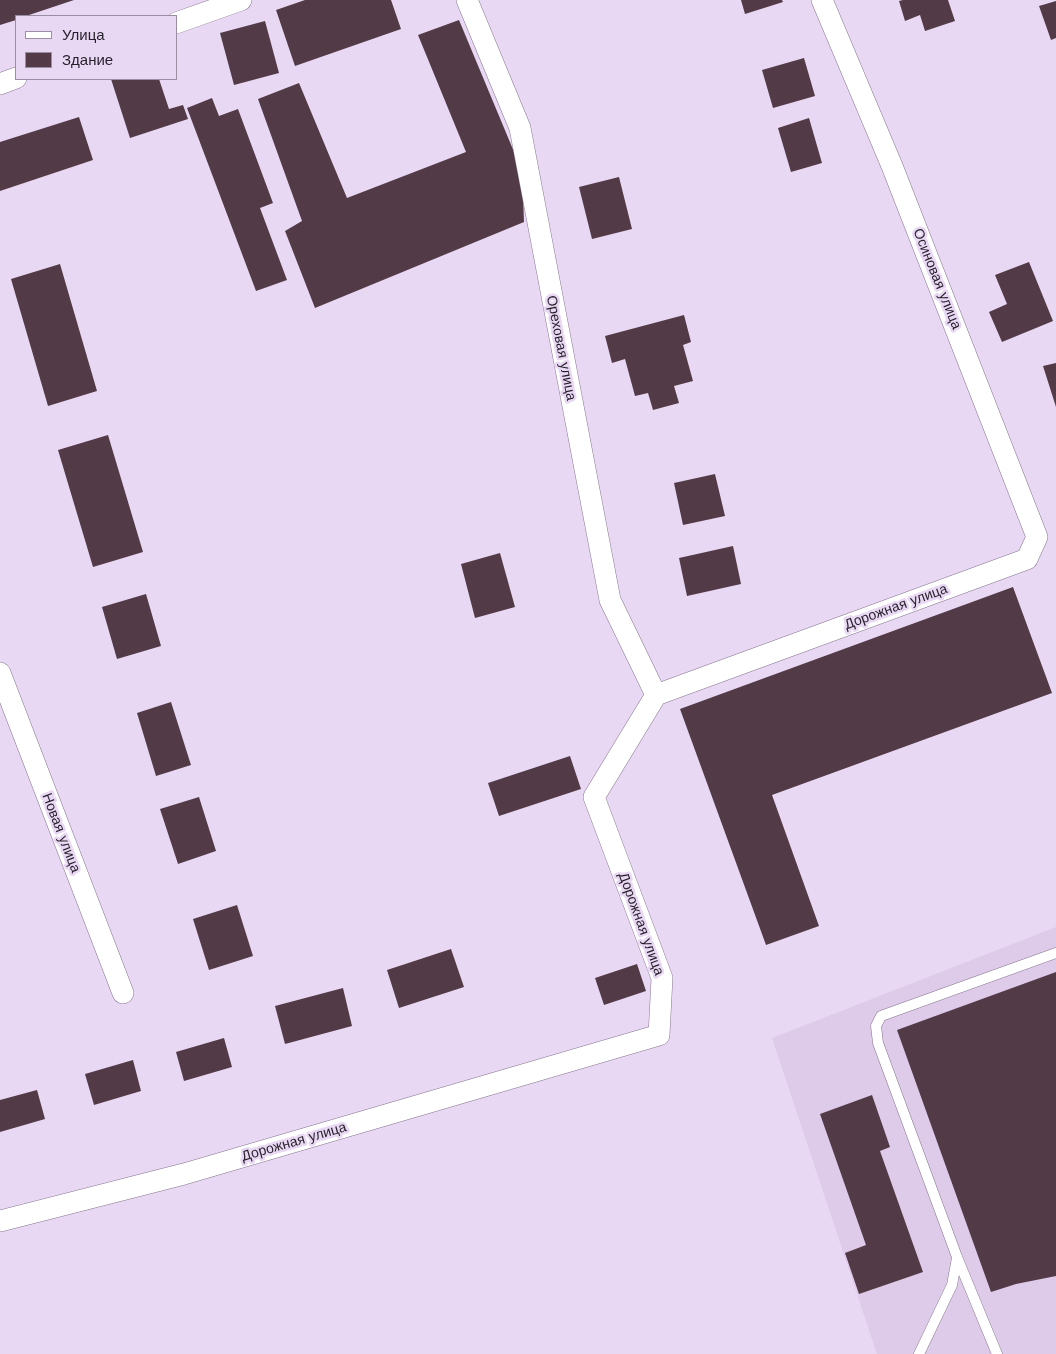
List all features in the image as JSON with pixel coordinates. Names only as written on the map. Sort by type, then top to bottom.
[{"type":"street","points":[[178,22],[241,0]]},
{"type":"street","name":"Ореховая улица","points":[[466,0],[520,128],[610,600],[656,695]]},
{"type":"street","name":"Осиновая улица","points":[[822,0],[892,166],[1038,537],[1027,559]]},
{"type":"street","points":[[0,84],[15,78]]},
{"type":"street","name":"Дорожная улица","points":[[0,1222],[184,1174],[659,1035],[662,978],[594,797],[656,695],[1027,559]]},
{"type":"street","name":"Новая улица","points":[[0,673],[123,993]]},
{"type":"lane","points":[[997,1354],[957,1257],[878,1043],[876,1026],[881,1016],[1056,952]]},
{"type":"lane","points":[[919,1354],[952,1285],[957,1257]]},
{"type":"shaded area","points":[[1056,927],[1056,1354],[877,1354],[772,1038]]},
{"type":"building","points":[[0,0],[74,0],[29,15],[15,15],[15,20],[0,25]]},
{"type":"building","points":[[305,0],[391,0],[401,29],[295,66],[276,10]]},
{"type":"building","points":[[741,0],[782,0],[783,2],[745,14]]},
{"type":"building","points":[[948,0],[955,21],[925,31],[920,15],[905,21],[899,1]]},
{"type":"building","points":[[1056,1],[1056,38],[1051,40],[1039,6]]},
{"type":"building","points":[[459,20],[522,171],[524,222],[315,308],[285,231],[302,221],[258,99],[299,83],[347,198],[466,152],[418,35]]},
{"type":"building","points":[[265,21],[279,73],[234,85],[220,33]]},
{"type":"building","points":[[804,58],[815,96],[773,108],[762,70]]},
{"type":"building","points":[[111,80],[159,80],[169,109],[183,105],[188,119],[130,138]]},
{"type":"building","points":[[212,98],[219,116],[238,109],[273,203],[260,208],[287,280],[256,291],[187,108]]},
{"type":"building","points":[[79,117],[93,160],[0,191],[0,142]]},
{"type":"building","points":[[809,118],[822,163],[791,172],[778,128]]},
{"type":"building","points":[[619,177],[632,229],[592,239],[579,187]]},
{"type":"building","points":[[1029,262],[1053,321],[1002,342],[989,312],[1007,304],[995,275]]},
{"type":"building","points":[[60,264],[97,391],[48,406],[11,279]]},
{"type":"building","points":[[684,315],[691,342],[683,345],[693,381],[674,386],[679,403],[653,410],[648,393],[635,396],[625,359],[612,363],[605,336]]},
{"type":"building","points":[[1056,363],[1056,407],[1043,366]]},
{"type":"building","points":[[108,435],[143,552],[93,567],[58,450]]},
{"type":"building","points":[[715,474],[725,516],[683,525],[674,483]]},
{"type":"building","points":[[733,546],[741,584],[687,596],[679,558]]},
{"type":"building","points":[[500,553],[515,607],[475,618],[461,564]]},
{"type":"building","points":[[1013,587],[1052,693],[772,795],[819,926],[766,945],[680,709]]},
{"type":"building","points":[[146,594],[161,646],[117,659],[102,607]]},
{"type":"building","points":[[171,702],[191,765],[156,776],[137,713]]},
{"type":"building","points":[[570,756],[581,789],[499,816],[488,783]]},
{"type":"building","points":[[199,797],[216,851],[178,864],[160,809]]},
{"type":"building","points":[[237,905],[253,956],[209,970],[193,919]]},
{"type":"building","points":[[451,949],[464,987],[399,1008],[387,970]]},
{"type":"building","points":[[637,964],[646,991],[604,1005],[595,978]]},
{"type":"building","points":[[1056,972],[1056,1276],[1016,1284],[991,1292],[897,1030]]},
{"type":"building","points":[[343,988],[352,1026],[285,1044],[275,1006]]},
{"type":"building","points":[[224,1038],[232,1067],[184,1081],[176,1052]]},
{"type":"building","points":[[133,1060],[141,1091],[94,1105],[85,1074]]},
{"type":"building","points":[[37,1090],[45,1119],[0,1132],[0,1100]]},
{"type":"building","points":[[872,1095],[890,1147],[880,1151],[923,1272],[859,1294],[845,1253],[866,1245],[820,1114]]}]
